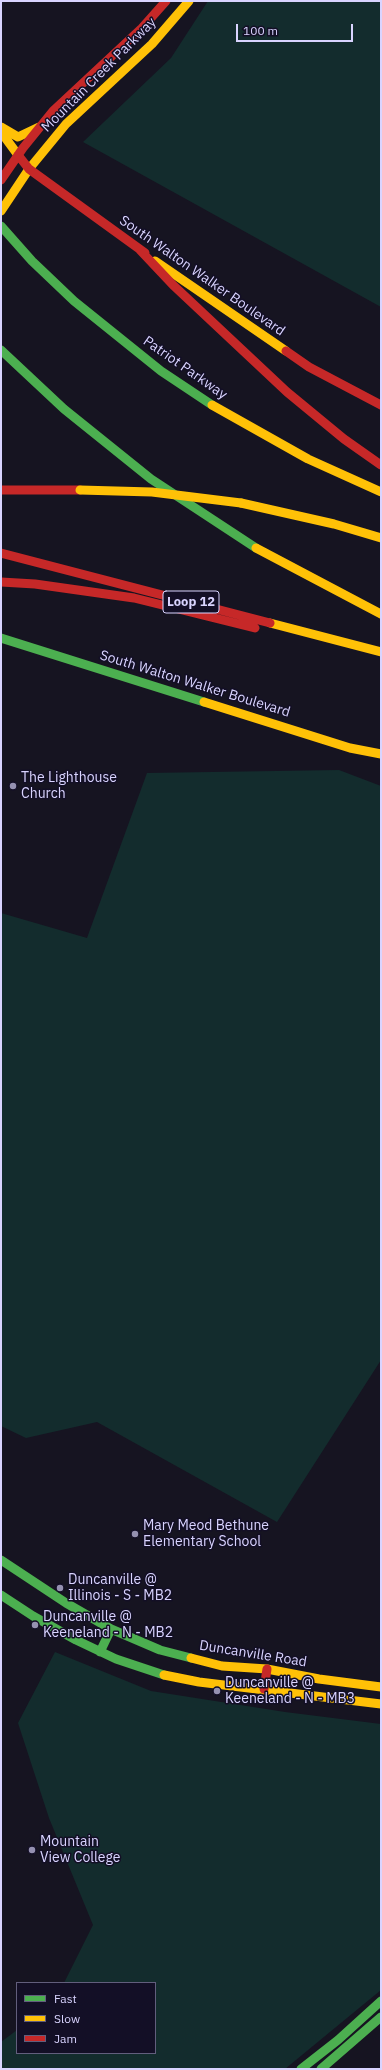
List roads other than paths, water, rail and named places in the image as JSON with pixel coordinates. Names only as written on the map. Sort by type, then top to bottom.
[{"type":"main road","name":"Mountain Creek Parkway","points":[[3,177],[39,127],[70,94],[154,16],[166,1]]},
{"type":"main road","name":"Mountain Creek Parkway","points":[[1,211],[29,169],[66,124],[167,28],[189,1]]},
{"type":"main road","points":[[154,16],[167,28]]},
{"type":"main road","points":[[1,127],[18,136],[25,135],[39,127]]},
{"type":"main road","name":"South Walton Walker Boulevard","points":[[1,132],[29,169],[140,250],[309,367],[381,405]]},
{"type":"main road","name":"Patriot Parkway","points":[[1,226],[32,261],[74,301],[161,371],[209,403],[258,432],[308,459],[381,492]]},
{"type":"main road","points":[[140,250],[173,285],[287,392],[344,439],[381,465]]},
{"type":"main road","points":[[1,350],[64,409],[151,479],[220,526],[271,558],[381,614]]},
{"type":"main road","points":[[1,490],[152,492],[241,503],[327,522],[381,538]]},
{"type":"main road","name":"Loop 12","points":[[1,552],[381,652]]},
{"type":"main road","points":[[1,582],[35,584],[134,598],[256,628],[309,634]]},
{"type":"main road","name":"South Walton Walker Boulevard","points":[[1,638],[350,748],[381,754]]},
{"type":"main road","name":"Duncanville Road","points":[[1,1560],[66,1603],[112,1629],[160,1650],[222,1666],[267,1669],[319,1679],[381,1687]]},
{"type":"main road","points":[[1,1595],[33,1616],[100,1652],[139,1668],[172,1677],[381,1704]]},
{"type":"main road","points":[[100,1652],[112,1629]]},
{"type":"main road","points":[[264,1689],[267,1669]]},
{"type":"main road","points":[[301,2069],[338,2040],[381,2001]]},
{"type":"main road","points":[[321,2069],[381,2017]]},
{"type":"place","name":"The Lighthouse Church","points":[[13,786]]},
{"type":"place","name":"Mary Meod Bethune Elementary School","points":[[135,1534]]},
{"type":"place","name":"Duncanville @ Illinois - S - MB2","points":[[60,1588]]},
{"type":"place","name":"Duncanville @ Keeneland - N - MB2","points":[[35,1625]]},
{"type":"place","name":"Duncanville @ Keeneland - N - MB3","points":[[217,1691]]},
{"type":"place","name":"Mountain View College","points":[[32,1850]]}]
